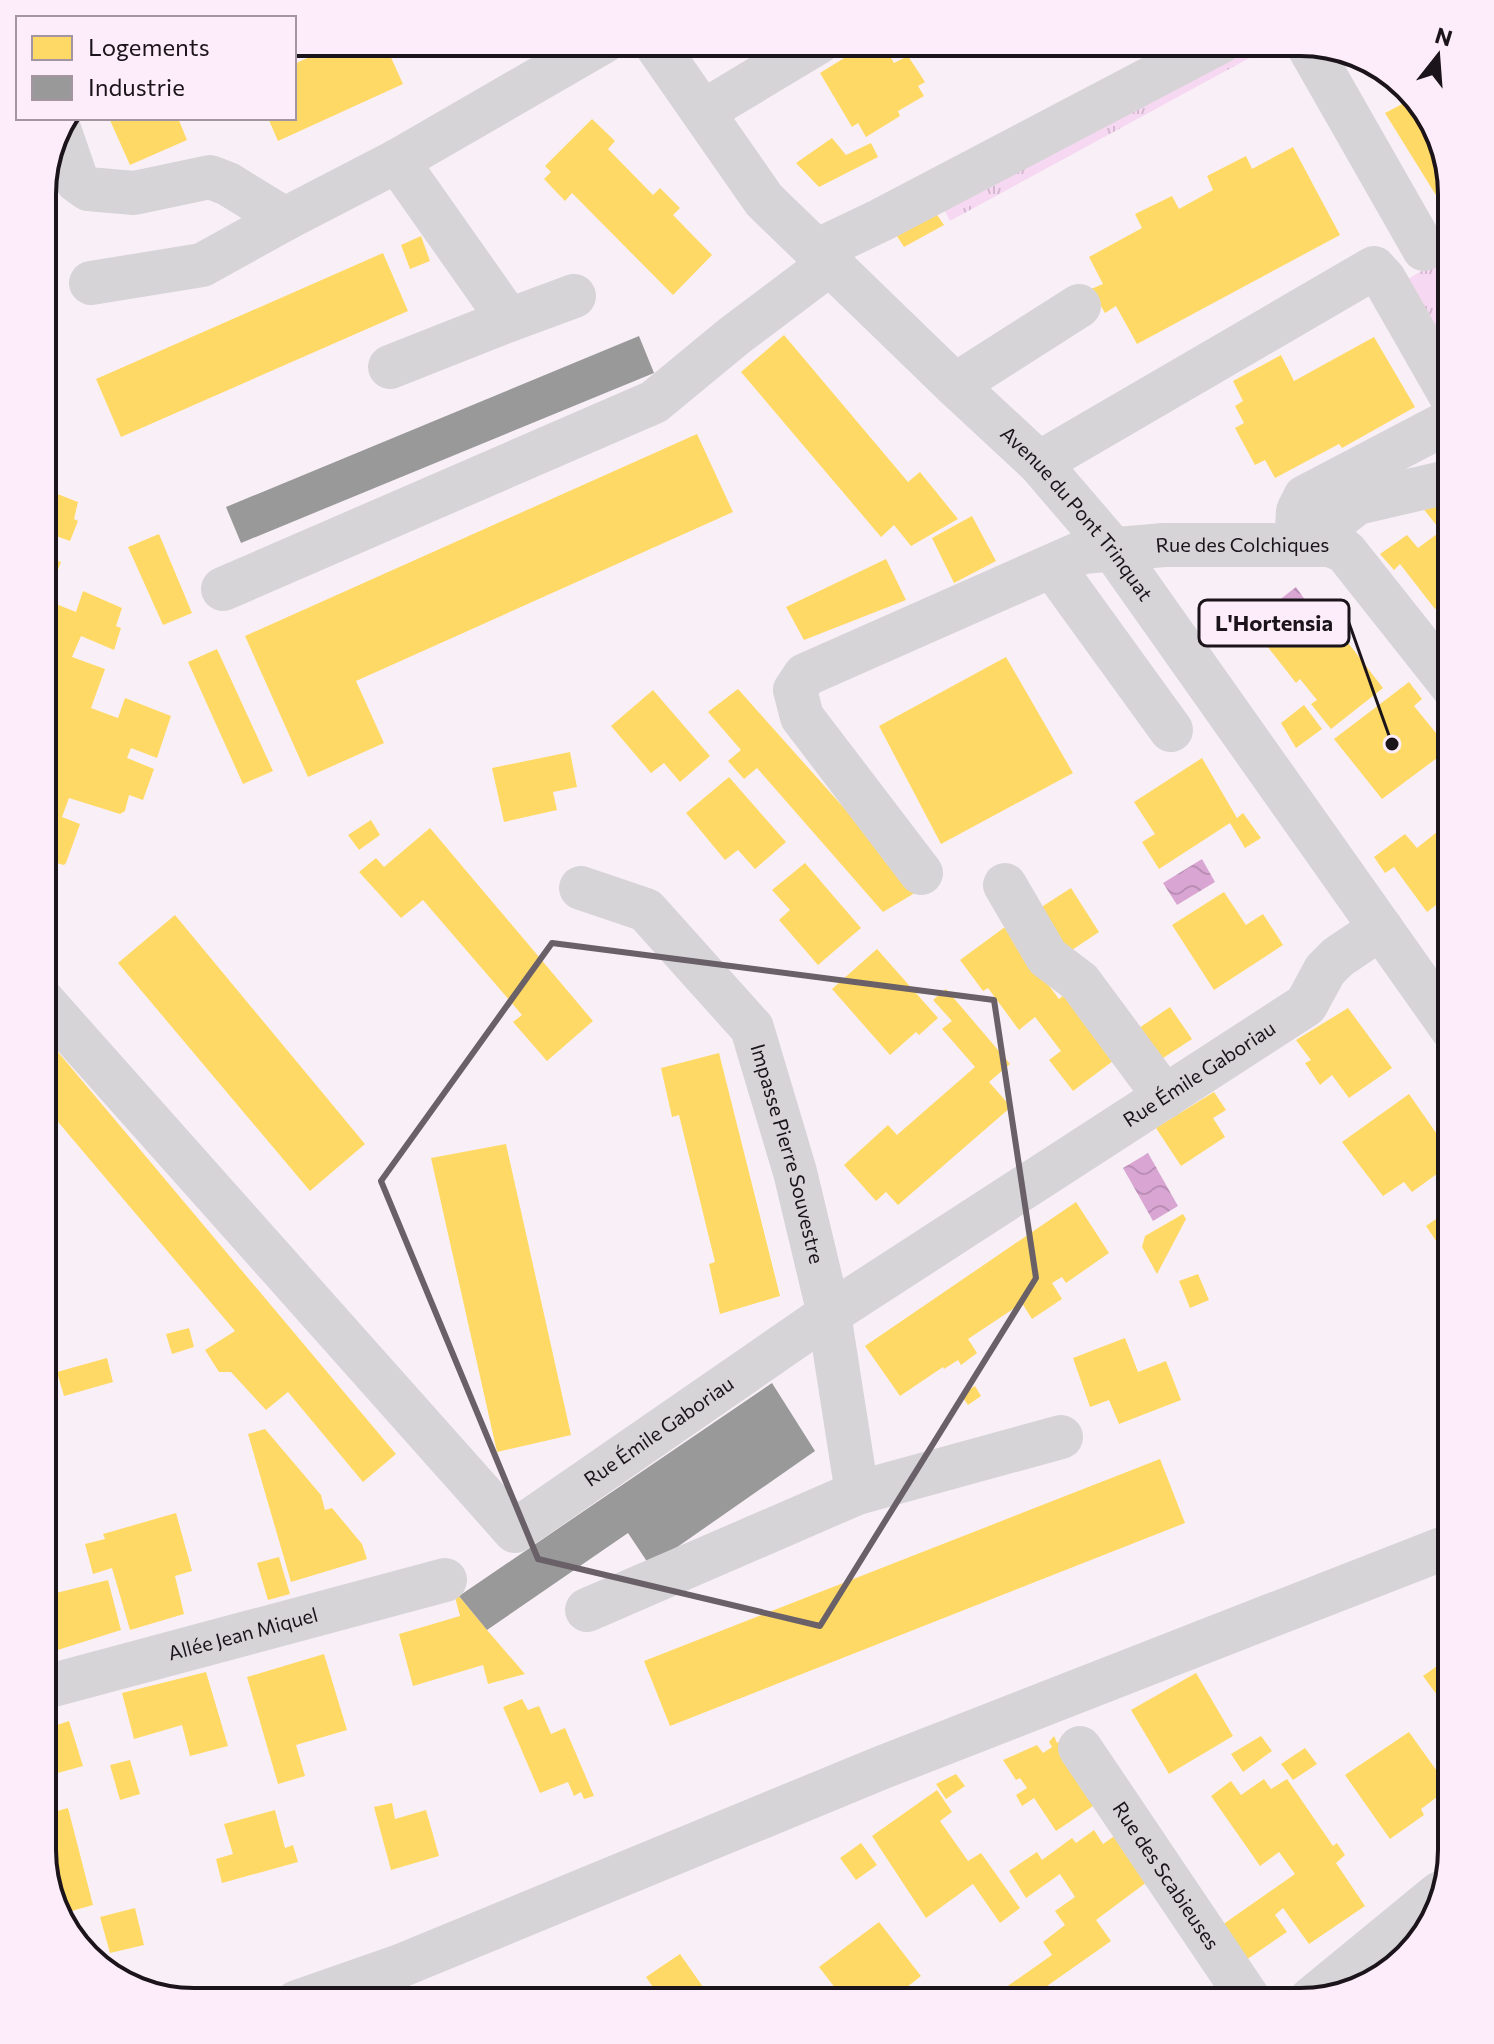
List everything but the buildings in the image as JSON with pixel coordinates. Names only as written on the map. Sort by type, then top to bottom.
[{"type":"street","points":[[91,283],[202,265],[397,161],[579,56]]},
{"type":"street","name":"Avenue du Pont Trinquat","points":[[664,56],[764,200],[1039,463],[1112,548],[1438,1009]]},
{"type":"street","points":[[704,111],[796,56]]},
{"type":"street","points":[[223,589],[654,402],[734,336],[874,208],[1162,56]]},
{"type":"street","points":[[824,256],[881,220],[1193,56]]},
{"type":"street","points":[[1315,57],[1424,249]]},
{"type":"street","points":[[65,147],[77,181],[88,189],[134,193],[210,177],[228,184],[285,219]]},
{"type":"street","points":[[397,161],[509,320]]},
{"type":"street","points":[[1039,463],[1374,268],[1384,279],[1438,374]]},
{"type":"street","points":[[390,367],[574,296]]},
{"type":"street","points":[[955,385],[1079,306]]},
{"type":"street","points":[[1296,544],[1298,511],[1305,497],[1438,427]]},
{"type":"street","points":[[1296,544],[1320,532],[1357,503],[1438,484]]},
{"type":"street","name":"Rue des Colchiques","points":[[921,873],[802,717],[795,690],[805,675],[1083,552],[1164,545],[1329,545],[1345,551],[1438,668]]},
{"type":"street","points":[[1053,567],[1171,730]]},
{"type":"street","points":[[1005,885],[1047,957],[1080,982],[1165,1097]]},
{"type":"street","name":"Impasse Pierre Souvestre","points":[[581,888],[646,910],[752,1028],[795,1172],[829,1314],[857,1493]]},
{"type":"street","name":"Rue Émile Gaboriau","points":[[56,1016],[515,1531],[829,1314],[1306,1005],[1325,970],[1338,957],[1381,928]]},
{"type":"street","points":[[587,1610],[857,1493],[1061,1437]]},
{"type":"street","points":[[337,1988],[400,1966],[883,1767],[1438,1550]]},
{"type":"street","name":"Allée Jean Miquel","points":[[56,1684],[445,1580]]},
{"type":"street","name":"Rue des Scabieuses","points":[[1080,1748],[1242,1988]]},
{"type":"street","points":[[1331,1984],[1420,1918]]},
{"type":"street","points":[[361,1988],[400,1966]]},
{"type":"highlighted area","points":[[552,943],[994,1000],[1036,1278],[820,1626],[538,1559],[381,1181]]},
{"type":"green space","points":[[1216,56],[1253,56],[950,221],[940,202]]},
{"type":"green space","points":[[1438,261],[1438,329],[1408,279]]},
{"type":"water","points":[[1296,587],[1310,607],[1274,634],[1260,615]]},
{"type":"water","points":[[1202,859],[1215,882],[1177,905],[1163,883]]},
{"type":"water","points":[[1148,1153],[1178,1206],[1153,1221],[1123,1168]]},
{"type":"place","name":"L'Hortensia","points":[[1392,744]]}]
